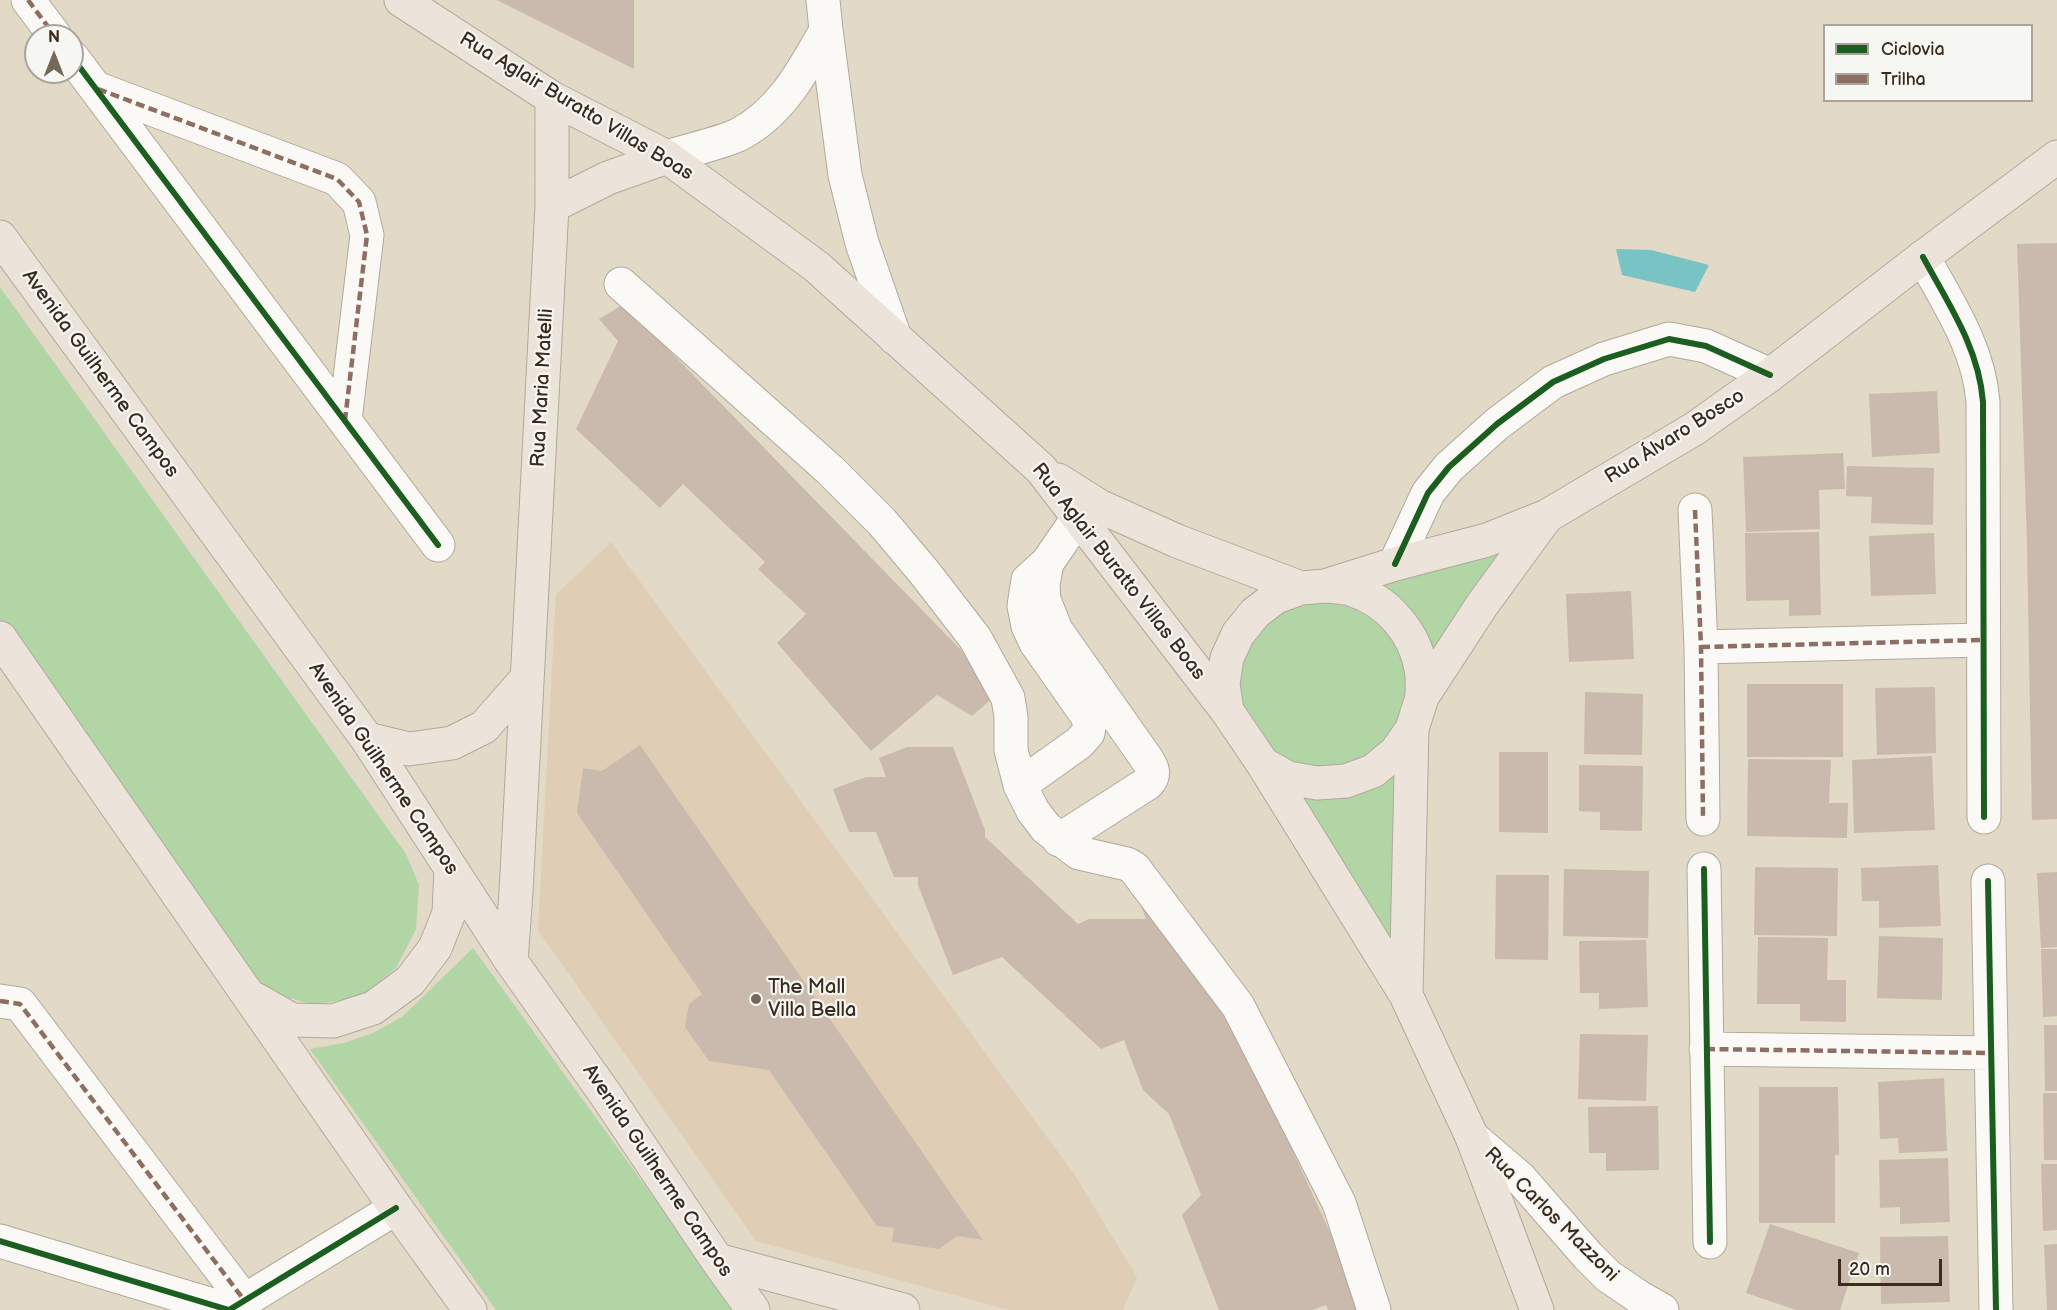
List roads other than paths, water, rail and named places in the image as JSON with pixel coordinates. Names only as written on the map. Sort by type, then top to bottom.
[{"type":"main road","name":"Rua Aglair Buratto Villas Boas","points":[[401,0],[428,9],[552,98],[667,157],[817,267],[1041,469],[1227,711],[1263,764],[1406,995],[1472,1137],[1537,1310]]},
{"type":"main road","name":"Rua Maria Matelli","points":[[511,961],[552,206],[552,98]]},
{"type":"main road","points":[[552,206],[608,178],[667,157]]},
{"type":"main road","name":"Rua Álvaro Bosco","points":[[1227,711],[1223,684],[1227,658],[1238,634],[1255,613],[1276,597],[1487,540],[1547,516],[1694,429],[1770,375],[2057,157]]},
{"type":"main road","name":"Avenida Guilherme Campos","points":[[0,237],[367,739],[511,961],[753,1310]]},
{"type":"main road","points":[[1041,469],[1099,506],[1177,541],[1313,587],[1352,590],[1378,602],[1398,620],[1414,643],[1422,670],[1422,697]]},
{"type":"main road","name":"Rua Álvaro Bosco","points":[[1263,764],[1288,777],[1317,783],[1346,781],[1373,771],[1396,752],[1412,729],[1422,697],[1482,605],[1547,516]]},
{"type":"main road","points":[[0,638],[396,1208],[470,1310]]},
{"type":"main road","points":[[367,739],[409,749],[452,743],[484,727],[527,678]]},
{"type":"main road","points":[[1406,995],[1412,729]]},
{"type":"main road","points":[[410,981],[435,948],[448,913],[451,869]]},
{"type":"main road","points":[[248,996],[292,1020],[333,1021],[373,1008],[485,921],[516,892]]},
{"type":"main road","points":[[717,1260],[903,1310]]},
{"type":"street","points":[[28,0],[46,24]]},
{"type":"street","points":[[667,157],[737,135],[771,113],[796,81],[824,15]]},
{"type":"street","points":[[824,15],[845,175],[862,243],[895,338]]},
{"type":"street","points":[[84,72],[438,545]]},
{"type":"street","points":[[96,88],[337,179],[359,202],[366,235],[345,420]]},
{"type":"street","points":[[1923,257],[1964,331],[1981,380],[1984,818]]},
{"type":"street","points":[[621,284],[830,470],[882,522],[975,638],[1008,698],[1011,717],[1011,750],[1020,786],[1033,811],[1059,840],[1080,853],[1134,868],[1238,1006],[1339,1203],[1374,1310]]},
{"type":"street","points":[[1395,564],[1428,493],[1449,467],[1497,424],[1553,382],[1604,359],[1669,339],[1706,346],[1770,375]]},
{"type":"street","points":[[1695,510],[1701,647],[1702,819]]},
{"type":"street","points":[[1020,786],[1080,743],[1088,733],[1090,720],[1046,636],[1043,585],[1047,563],[1078,518]]},
{"type":"street","points":[[1046,636],[1144,755],[1154,772],[1148,783],[1059,840]]},
{"type":"street","points":[[1701,647],[1982,640]]},
{"type":"street","points":[[1704,869],[1710,1242]]},
{"type":"street","points":[[1988,881],[1996,1310]]},
{"type":"street","points":[[0,1001],[20,1004],[244,1300]]},
{"type":"street","points":[[1706,1049],[1991,1053]]},
{"type":"street","name":"Rua Carlos Mazzoni","points":[[1472,1137],[1520,1178],[1608,1276],[1662,1310]]},
{"type":"street","points":[[0,1241],[229,1310],[396,1208]]},
{"type":"water","points":[[1616,249],[1651,250],[1709,265],[1695,292],[1622,275]]},
{"type":"place","name":"The Mall Villa Bella","points":[[756,999]]}]
